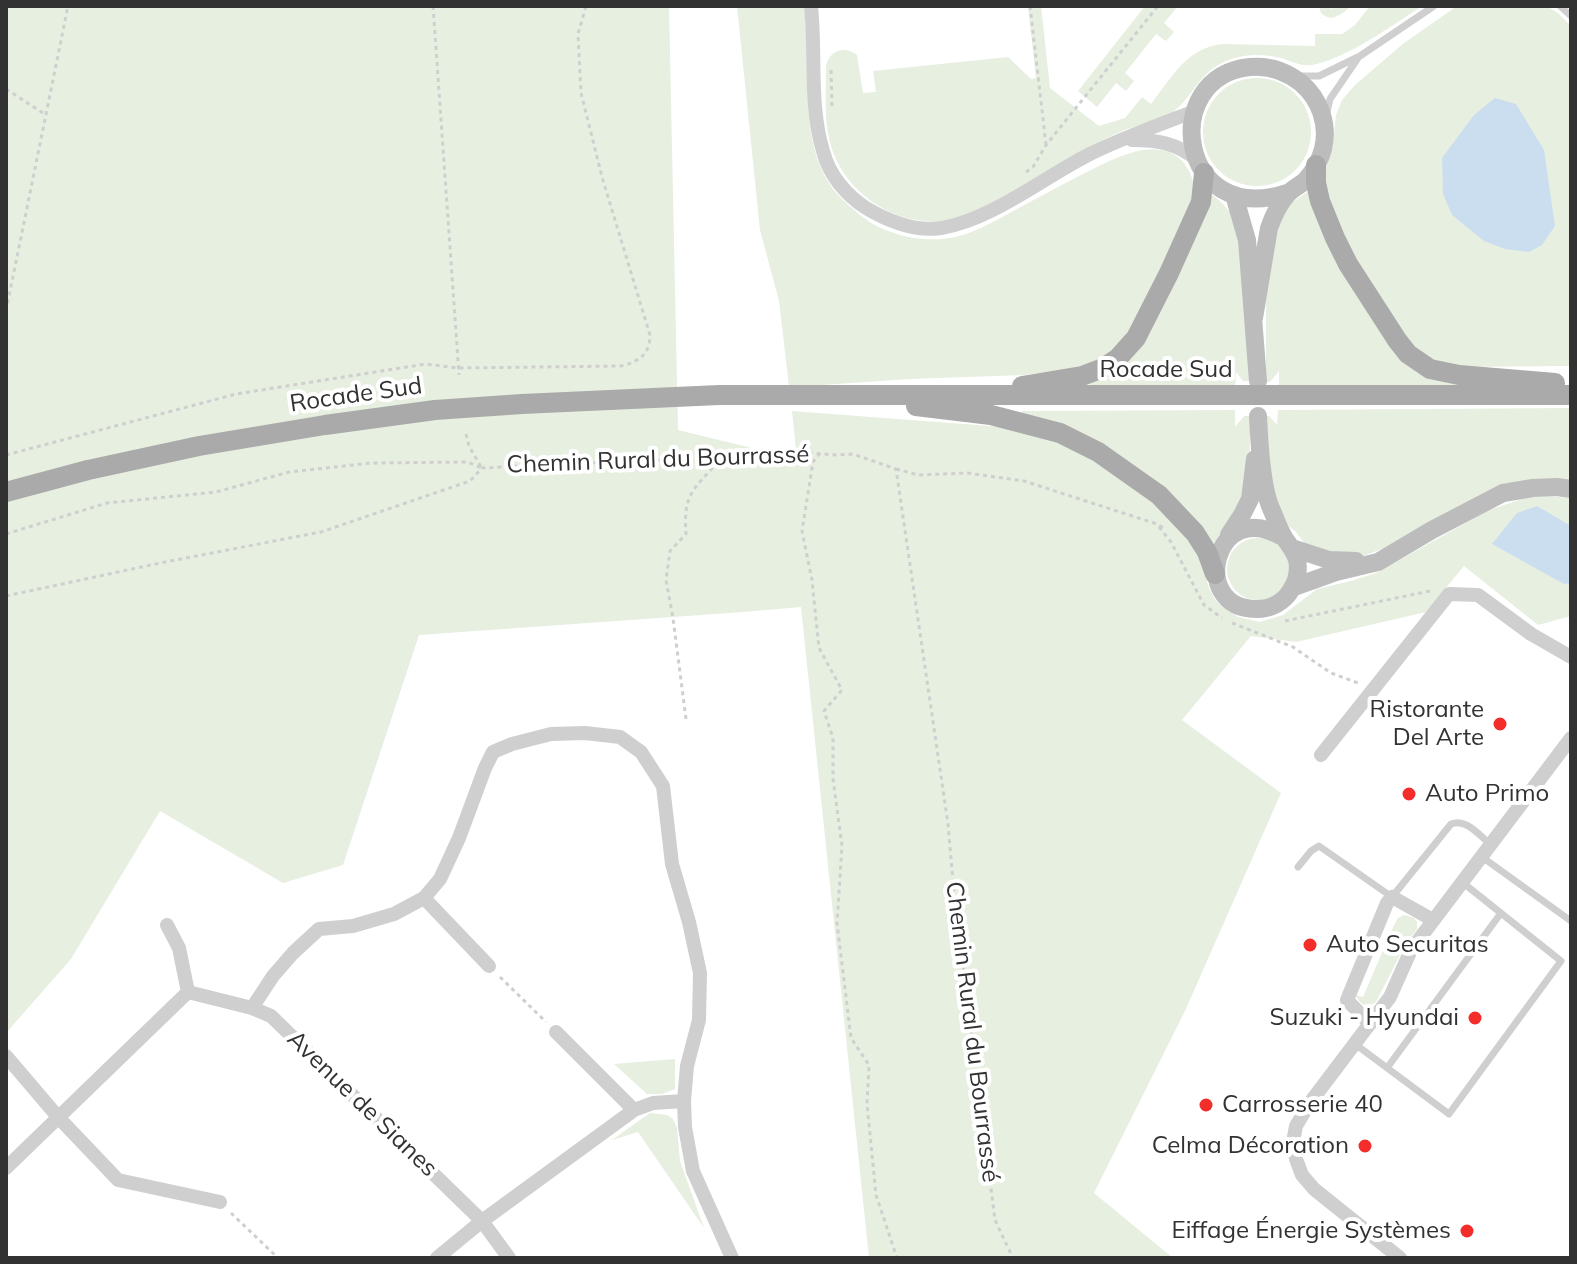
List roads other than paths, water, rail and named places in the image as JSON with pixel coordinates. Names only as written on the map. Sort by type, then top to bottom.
[{"type":"main road","points":[[1316,165],[1320,201],[1335,238],[1348,264],[1408,354],[1430,369],[1459,375],[1571,384]]},
{"type":"main road","points":[[970,395],[1082,376],[1118,358],[1136,338],[1201,202],[1200,166]]},
{"type":"main road","name":"Rocade Sud","points":[[6,492],[199,446],[435,410],[537,403],[719,395],[1571,395]]},
{"type":"main road","points":[[800,395],[991,415],[1060,433],[1098,452],[1159,495],[1195,533],[1207,552],[1215,574]]},
{"type":"street","points":[[811,6],[817,126],[823,155],[837,183],[859,203],[884,219],[907,226],[938,228],[984,214],[1089,155],[1195,111]]},
{"type":"street","points":[[1123,140],[1165,142],[1176,146],[1200,166],[1217,186],[1252,200],[1270,199],[1304,182],[1316,165],[1324,147],[1325,127],[1320,107],[1309,89],[1293,76],[1277,69],[1260,66],[1228,73],[1202,95],[1195,111],[1191,127],[1192,143],[1200,166]]},
{"type":"street","points":[[1254,318],[1269,228],[1287,193]]},
{"type":"street","points":[[1234,195],[1247,240],[1258,381]]},
{"type":"street","points":[[1258,416],[1268,501],[1297,561],[1297,574],[1294,587],[1276,605],[1250,609],[1237,605],[1219,587],[1215,563],[1250,499],[1259,436]]},
{"type":"street","points":[[1294,587],[1378,562],[1503,493],[1533,488],[1571,489]]},
{"type":"street","points":[[1225,542],[1247,528],[1260,528],[1273,531],[1288,543],[1329,560],[1378,562]]},
{"type":"street","points":[[1321,755],[1449,594],[1478,595],[1531,634],[1571,657]]},
{"type":"street","points":[[252,1008],[273,976],[319,929],[353,926],[394,914],[424,898],[440,879],[493,752],[551,734],[585,733],[620,737],[641,752],[663,786],[672,864],[700,973],[699,1020],[687,1066],[685,1127],[693,1171],[732,1258]]},
{"type":"street","points":[[1400,1258],[1314,1189],[1302,1175],[1293,1142],[1296,1126],[1309,1104],[1390,997],[1411,950],[1571,738]]},
{"type":"street","points":[[1370,1024],[1347,1000],[1387,903],[1392,897],[1433,920]]},
{"type":"street","points":[[424,898],[489,966]]},
{"type":"street","points":[[6,1168],[188,992],[179,948],[167,925]]},
{"type":"street","name":"Avenue de Sianes","points":[[188,992],[252,1008],[271,1016],[482,1221],[509,1258]]},
{"type":"street","points":[[556,1032],[634,1110]]},
{"type":"street","points":[[6,1056],[118,1180],[220,1202]]},
{"type":"street","points":[[437,1258],[482,1221],[634,1110],[653,1103],[684,1101]]},
{"type":"lane","points":[[1293,76],[1319,76],[1360,56],[1434,6]]},
{"type":"lane","points":[[1560,6],[1571,16]]},
{"type":"lane","points":[[1325,127],[1330,99],[1360,56]]},
{"type":"lane","points":[[1298,867],[1319,846],[1392,897],[1451,824],[1463,823],[1487,851],[1571,921]]},
{"type":"lane","points":[[1355,1044],[1449,1114],[1561,961],[1462,882]]},
{"type":"lane","points":[[1387,1068],[1501,913]]},
{"type":"water","points":[[1495,98],[1516,104],[1544,150],[1555,226],[1542,245],[1529,252],[1505,249],[1484,241],[1452,215],[1443,194],[1442,158],[1474,115]]},
{"type":"water","points":[[1537,506],[1571,526],[1571,583],[1564,584],[1492,544],[1517,513]]},
{"type":"place","name":"Ristorante Del Arte","points":[[1500,724]]},
{"type":"place","name":"Auto Primo","points":[[1409,794]]},
{"type":"place","name":"Auto Securitas","points":[[1310,945]]},
{"type":"place","name":"Suzuki - Hyundai","points":[[1475,1018]]},
{"type":"place","name":"Carrosserie 40","points":[[1206,1105]]},
{"type":"place","name":"Celma Décoration","points":[[1365,1146]]},
{"type":"place","name":"Eiffage Énergie Systèmes","points":[[1467,1231]]}]
